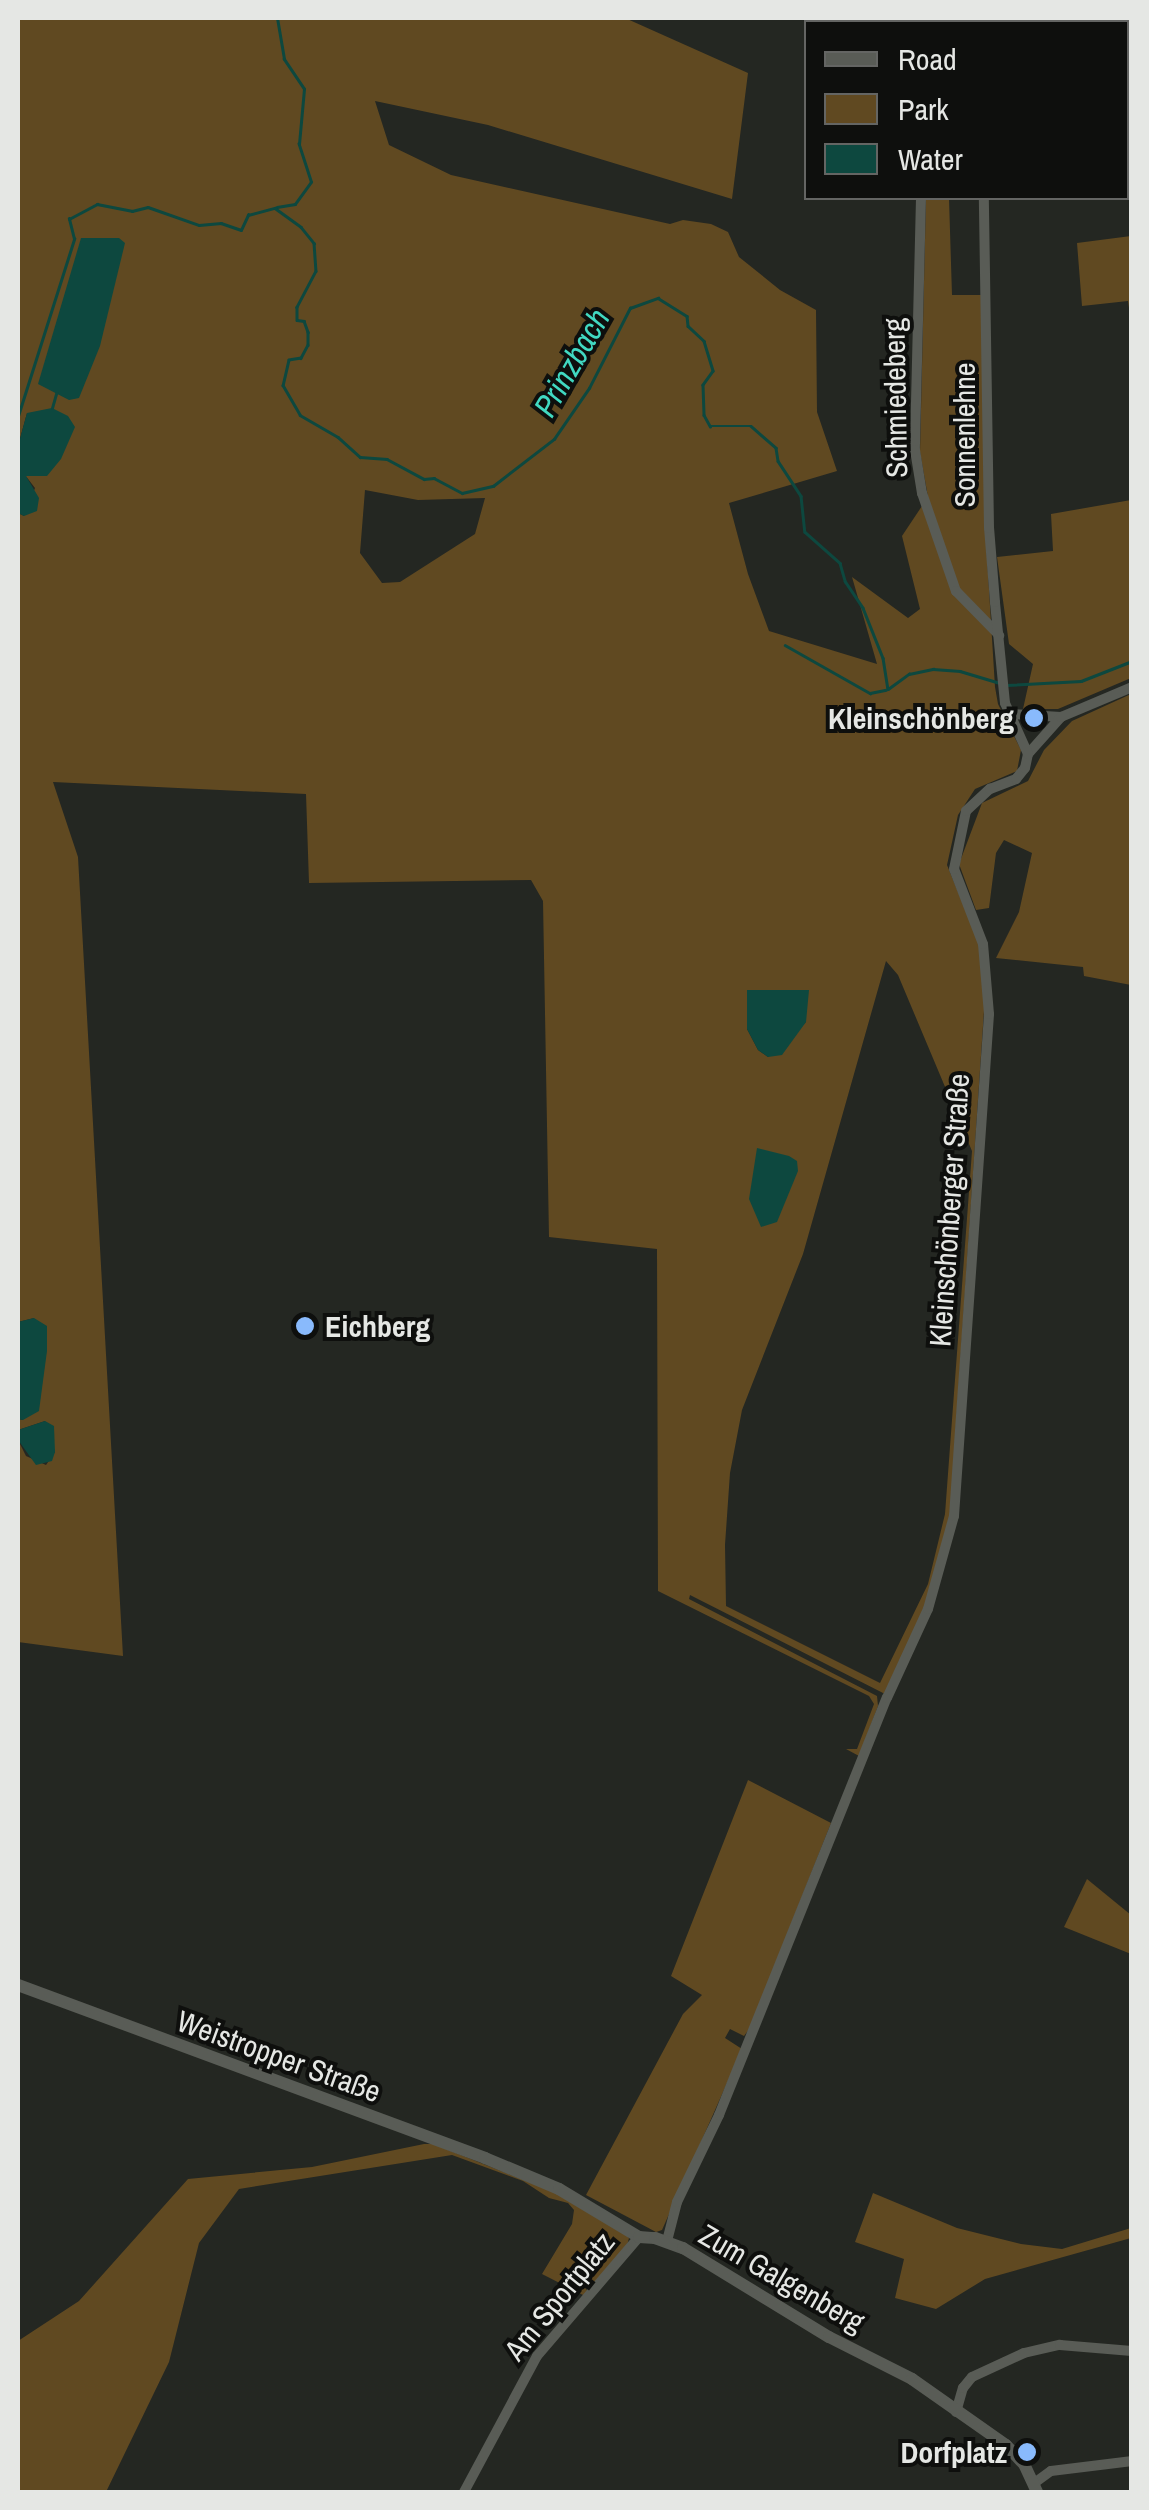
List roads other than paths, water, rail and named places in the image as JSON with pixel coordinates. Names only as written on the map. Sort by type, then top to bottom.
[{"type":"street","name":"Schmiedeberg","points":[[921,200],[916,450],[922,492],[956,591],[998,635]]},
{"type":"street","name":"Sonnenlehne","points":[[984,200],[990,528],[1004,702],[1011,714]]},
{"type":"street","points":[[1028,754],[1011,714],[1061,717],[1132,687]]},
{"type":"street","name":"Kleinschönberger Straße","points":[[667,2241],[677,2202],[719,2115],[936,1584],[951,1528],[959,1471],[964,1322],[990,1014],[988,962],[956,883],[955,860],[966,811],[990,789],[1016,779],[1025,768],[1028,754],[1061,717]]},
{"type":"street","name":"Weistropper Straße","points":[[18,1985],[524,2173]]},
{"type":"street","name":"Zum Galgenberg","points":[[524,2173],[639,2237],[667,2241],[829,2337],[912,2378],[1006,2445],[1024,2464],[1035,2488]]},
{"type":"street","name":"Am Sportplatz","points":[[464,2492],[537,2356],[639,2237]]},
{"type":"street","points":[[938,2398],[963,2388],[986,2368],[1040,2348],[1068,2345],[1132,2351]]},
{"type":"street","points":[[956,2412],[963,2388]]},
{"type":"street","points":[[1035,2488],[1062,2468],[1132,2461]]},
{"type":"water","points":[[81,238],[119,238],[125,243],[100,346],[79,398],[69,400],[38,384]]},
{"type":"water","points":[[52,408],[68,416],[75,427],[61,459],[47,476],[26,476],[39,498],[37,511],[24,516],[18,513],[18,446],[27,413]]},
{"type":"water","points":[[747,990],[809,990],[806,1022],[782,1055],[768,1057],[758,1050],[747,1029]]},
{"type":"water","points":[[757,1148],[789,1156],[797,1161],[798,1171],[777,1222],[761,1227],[749,1199]]},
{"type":"water","points":[[34,1318],[47,1326],[47,1351],[39,1411],[23,1420],[18,1419],[18,1322]]},
{"type":"water","points":[[45,1421],[54,1426],[55,1452],[52,1461],[36,1465],[18,1440],[18,1430]]},
{"type":"waterway","points":[[277,18],[284,59],[304,89],[299,144],[311,182],[295,204],[277,207]]},
{"type":"waterway","name":"Prinzbach","points":[[18,416],[74,239],[69,219],[97,204],[132,211],[148,207],[199,225],[221,223],[241,230],[248,215],[275,208],[301,227],[314,243],[316,271],[297,307],[297,320],[304,321],[308,345],[301,358],[289,360],[283,385],[300,415],[338,437],[360,457],[387,459],[462,493],[493,486],[554,439],[589,388],[630,308],[658,298],[687,316],[688,326],[704,341],[713,371],[703,385],[704,415],[710,426],[751,426],[776,448],[778,461],[801,496],[805,532],[840,563],[845,581],[863,608],[883,658],[888,689],[909,674],[933,669],[960,671],[1000,683]]},
{"type":"waterway","points":[[52,408],[56,394]]},
{"type":"waterway","points":[[785,645],[870,693],[886,690]]},
{"type":"waterway","name":"Prinzbach","points":[[1007,685],[1081,681],[1132,661]]},
{"type":"place","name":"Kleinschönberg","points":[[1034,718]]},
{"type":"place","name":"Eichberg","points":[[305,1326]]},
{"type":"place","name":"Dorfplatz","points":[[1027,2452]]}]
